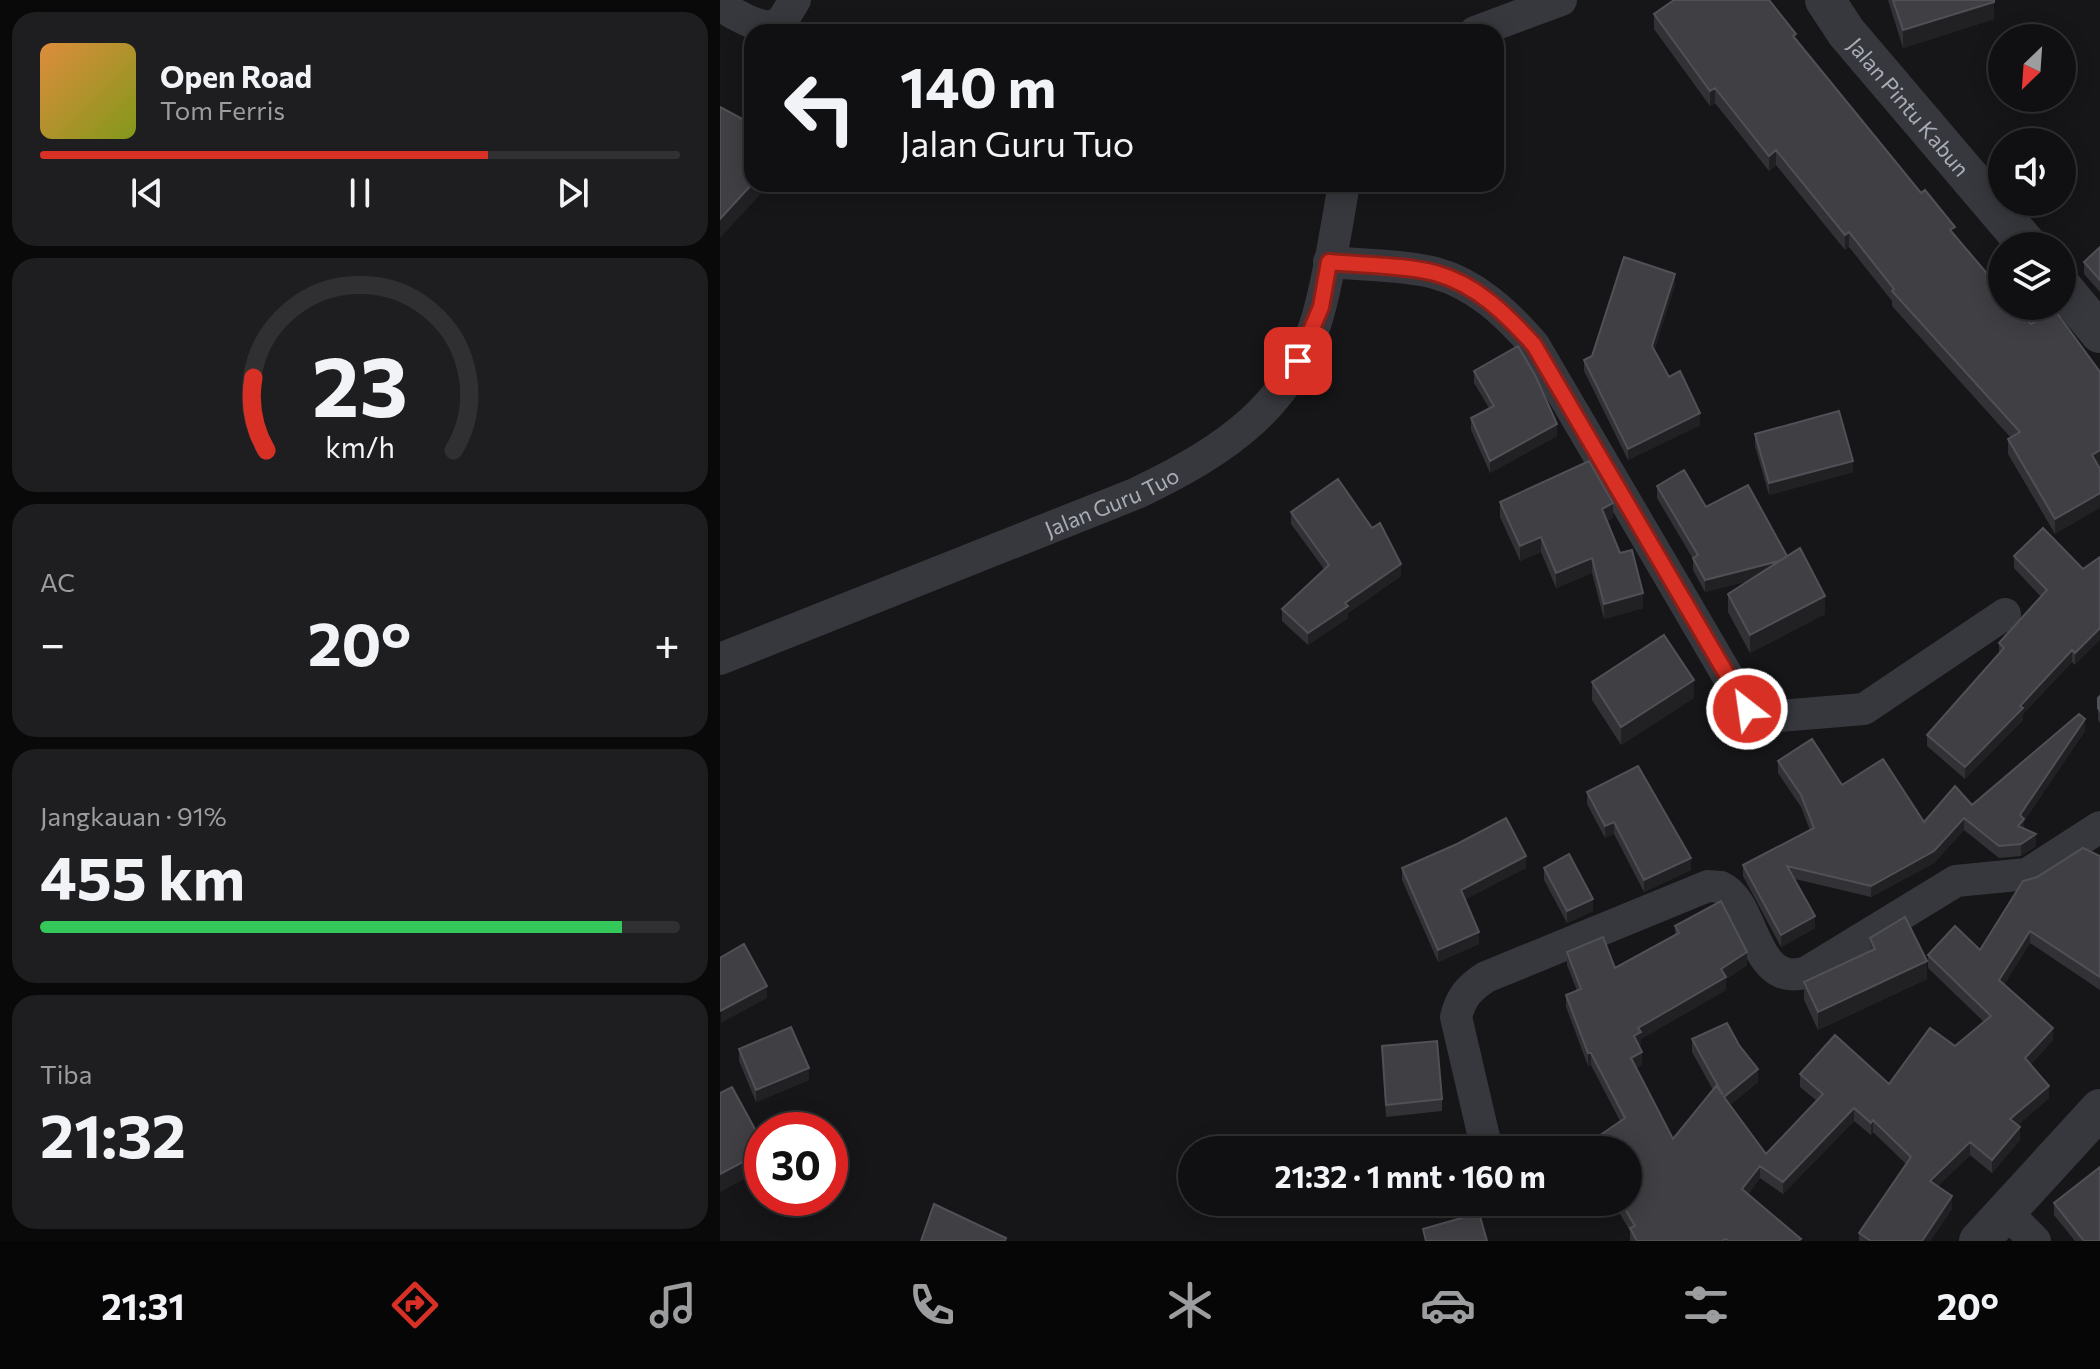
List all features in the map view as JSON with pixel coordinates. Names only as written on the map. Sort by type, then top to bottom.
[{"type":"street","points":[[777,24],[795,0]]},
{"type":"street","points":[[1496,24],[1561,0]]},
{"type":"street","name":"Jalan Pintu Kabun","points":[[1825,0],[1846,32],[2016,232]]},
{"type":"street","points":[[720,6],[758,24]]},
{"type":"street","name":"Jalan Guru Tuo","points":[[720,659],[1137,493],[1183,471],[1227,444],[1268,407],[1289,379],[1307,343],[1321,307],[1342,192]]},
{"type":"street","points":[[1329,262],[1434,273],[1473,289],[1507,314],[1534,345],[1747,709],[1779,716],[1864,709],[2005,614]]},
{"type":"street","points":[[2076,304],[2100,333]]},
{"type":"street","points":[[1484,1136],[1456,1017],[1461,1000],[1470,988],[1486,977],[1708,886],[1721,887],[1733,898],[1769,963],[1782,974],[1794,976],[1807,972],[1956,881],[2027,874],[2100,827]]},
{"type":"street","points":[[1979,1241],[2100,1109]]},
{"type":"street","points":[[2005,1211],[2035,1241]]},
{"type":"building","points":[[1674,0],[1769,0],[1796,34],[1793,36],[1921,193],[1925,190],[1955,227],[1950,230],[1988,275],[1988,320],[2027,320],[2031,324],[2037,320],[2062,320],[2100,372],[2100,450],[2092,455],[2100,469],[2100,493],[2055,519],[2008,439],[2020,432],[1892,291],[1894,289],[1849,232],[1845,235],[1776,150],[1769,156],[1715,88],[1710,91],[1654,14]]},
{"type":"building","points":[[1893,0],[1994,0],[1994,2],[1903,30]]},
{"type":"building","points":[[720,107],[744,120],[745,192],[720,219]]},
{"type":"building","points":[[2100,247],[2100,280],[2084,262]]},
{"type":"building","points":[[1624,257],[1675,274],[1652,346],[1669,377],[1680,371],[1700,413],[1628,449],[1584,360],[1592,356]]},
{"type":"building","points":[[1518,346],[1557,424],[1490,461],[1471,418],[1494,406],[1474,371]]},
{"type":"building","points":[[1839,411],[1853,461],[1769,483],[1755,434]]},
{"type":"building","points":[[1589,461],[1613,503],[1602,509],[1620,553],[1632,550],[1643,593],[1604,604],[1592,558],[1556,573],[1541,537],[1520,546],[1500,502]]},
{"type":"building","points":[[1684,470],[1706,507],[1748,485],[1787,556],[1779,561],[1705,580],[1693,558],[1698,555],[1657,486]]},
{"type":"building","points":[[1338,479],[1372,528],[1380,523],[1401,564],[1308,633],[1282,609],[1329,565],[1291,512]]},
{"type":"building","points":[[2043,528],[2083,569],[2100,557],[2100,628],[2075,653],[2072,650],[2020,706],[2023,708],[1965,767],[1927,735],[2004,648],[1999,643],[2047,590],[2014,556]]},
{"type":"building","points":[[1800,548],[1825,596],[1750,635],[1728,594]]},
{"type":"building","points":[[1664,635],[1694,680],[1621,727],[1592,682]]},
{"type":"building","points":[[2079,714],[2085,719],[2020,815],[2024,819],[2018,826],[2036,834],[2021,844],[1999,846],[1964,818],[1934,851],[1871,886],[1787,866],[1815,916],[1781,935],[1743,865],[1814,828],[1801,795],[1778,761],[1812,739],[1842,785],[1883,759],[1924,822],[1955,786],[1972,805]]},
{"type":"building","points":[[1638,766],[1691,858],[1644,880],[1614,822],[1605,826],[1587,792]]},
{"type":"building","points":[[1506,818],[1526,856],[1461,890],[1479,932],[1438,950],[1402,868]]},
{"type":"building","points":[[2083,848],[2100,856],[2100,977],[2030,931],[1999,980],[2053,1028],[2025,1058],[2049,1086],[2010,1119],[2020,1127],[1992,1160],[1970,1142],[1930,1181],[1952,1196],[1922,1241],[1871,1241],[1859,1233],[1911,1157],[1873,1120],[1871,1123],[1854,1108],[1783,1182],[1760,1166],[1742,1189],[1801,1239],[1798,1241],[1637,1241],[1630,1228],[1635,1226],[1629,1216],[1642,1216],[1642,1136],[1599,1136],[1625,1118],[1591,1053],[1588,1053],[1566,995],[1581,989],[1567,952],[1603,937],[1615,968],[1679,933],[1675,926],[1721,901],[1747,952],[1721,969],[1726,977],[1638,1028],[1641,1032],[1634,1036],[1642,1052],[1631,1058],[1673,1139],[1716,1086],[1723,1095],[1692,1039],[1727,1023],[1758,1069],[1724,1097],[1766,1154],[1823,1094],[1800,1074],[1835,1035],[1889,1084],[1930,1028],[1955,1046],[1991,1016],[1928,955],[1955,926],[1980,950],[2023,881],[2037,877]]},
{"type":"building","points":[[1569,854],[1593,899],[1567,911],[1544,868]]},
{"type":"building","points":[[1905,917],[1927,961],[1818,1012],[1804,982],[1875,949],[1870,938]]},
{"type":"building","points":[[744,944],[767,986],[720,1011],[720,958]]},
{"type":"building","points":[[791,1027],[809,1068],[756,1090],[739,1049]]},
{"type":"building","points":[[1437,1041],[1442,1099],[1386,1105],[1382,1046]]},
{"type":"building","points":[[732,1087],[746,1112],[744,1161],[720,1174],[720,1093]]},
{"type":"building","points":[[2100,1167],[2100,1241],[2084,1241],[2054,1203]]},
{"type":"building","points":[[934,1204],[1006,1238],[1005,1241],[921,1241]]},
{"type":"building","points":[[1468,1216],[1480,1216],[1487,1241],[1426,1241],[1423,1229]]},
{"type":"route","points":[[1298,361],[1321,307],[1329,262],[1434,273],[1473,289],[1507,314],[1534,345],[1747,709]]}]
